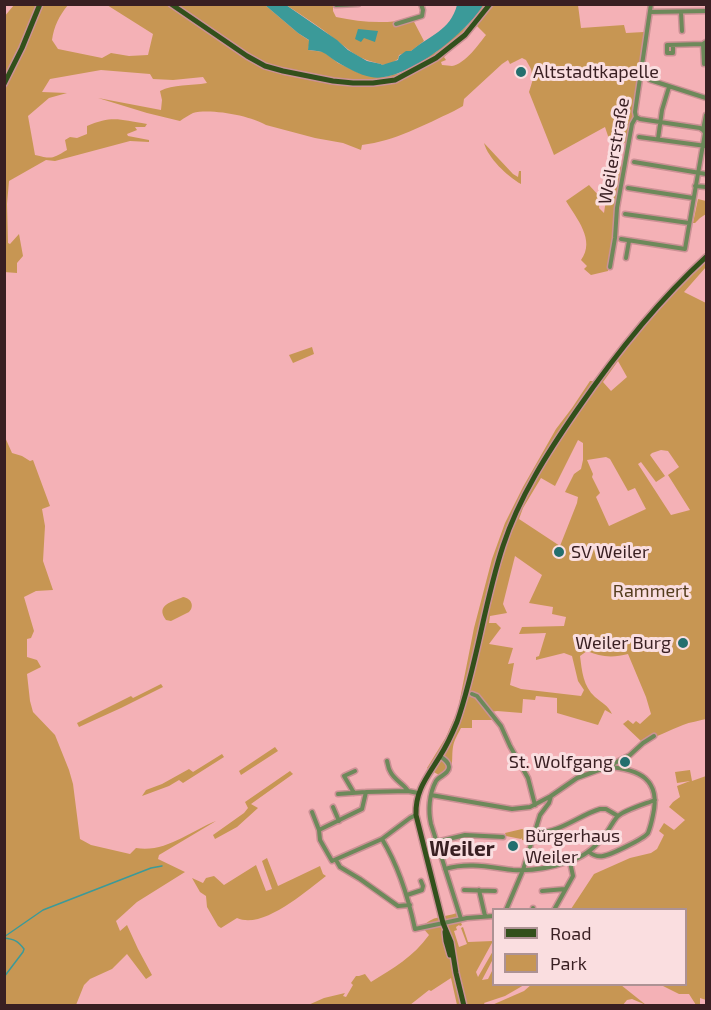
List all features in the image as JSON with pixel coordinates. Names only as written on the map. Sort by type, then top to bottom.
[{"type":"main road","points":[[4,84],[40,4]]},
{"type":"main road","points":[[171,4],[265,66],[333,81],[363,83],[395,80],[436,58],[465,35],[490,4]]},
{"type":"main road","points":[[464,1005],[416,815],[415,805],[418,793],[451,738],[461,710],[500,557],[509,529],[526,491],[549,451],[633,334],[706,257]]},
{"type":"street","points":[[336,5],[358,4]]},
{"type":"street","points":[[396,24],[422,16],[421,4]]},
{"type":"street","name":"Weilerstraße","points":[[610,267],[617,208],[632,124],[636,117],[639,77],[651,4]]},
{"type":"street","points":[[670,4],[671,12]]},
{"type":"street","points":[[650,12],[706,11]]},
{"type":"street","points":[[681,12],[682,32]]},
{"type":"street","points":[[673,45],[705,43],[704,64]]},
{"type":"street","points":[[650,80],[706,98]]},
{"type":"street","points":[[658,139],[662,110],[669,87]]},
{"type":"street","points":[[621,239],[685,249],[697,172],[704,146],[706,115]]},
{"type":"street","points":[[636,117],[699,128],[705,132]]},
{"type":"street","points":[[639,137],[704,146]]},
{"type":"street","points":[[634,162],[706,174]]},
{"type":"street","points":[[695,186],[706,188]]},
{"type":"street","points":[[628,188],[693,198]]},
{"type":"street","points":[[625,214],[689,223]]},
{"type":"street","points":[[626,258],[629,241]]},
{"type":"street","points":[[472,694],[477,696],[501,726],[530,783],[535,804]]},
{"type":"street","points":[[431,795],[521,809],[551,796],[577,778],[608,767],[630,755],[654,736]]},
{"type":"street","points":[[439,758],[447,763],[449,768],[436,780],[428,813],[461,919]]},
{"type":"street","points":[[387,761],[393,776],[408,791]]},
{"type":"street","points":[[589,852],[595,856],[603,856],[643,838],[650,826],[655,800],[652,786],[644,778],[625,768],[608,767]]},
{"type":"street","points":[[354,793],[344,776],[355,771]]},
{"type":"street","points":[[338,794],[408,791],[418,793]]},
{"type":"street","points":[[319,830],[362,809],[366,792]]},
{"type":"street","points":[[506,908],[523,870],[540,815],[551,796]]},
{"type":"street","points":[[445,869],[470,865],[532,870],[570,862],[589,852],[618,816],[655,800]]},
{"type":"street","points":[[333,807],[339,821]]},
{"type":"street","points":[[535,832],[544,832],[565,825],[600,809],[606,809],[618,816]]},
{"type":"street","points":[[312,812],[320,840],[340,867],[398,906],[410,905]]},
{"type":"street","points":[[334,861],[382,839],[416,815]]},
{"type":"street","points":[[436,842],[465,835],[503,837]]},
{"type":"street","points":[[382,839],[398,870],[410,905],[415,929],[444,925],[461,919],[492,916]]},
{"type":"street","points":[[555,908],[573,876],[570,862]]},
{"type":"street","points":[[407,895],[422,890],[421,881]]},
{"type":"street","points":[[542,891],[566,889]]},
{"type":"street","points":[[464,890],[495,891]]},
{"type":"street","points":[[479,890],[485,916]]},
{"type":"green space","points":[[14,5],[68,5],[57,21],[52,40],[58,49],[102,58],[111,53],[129,56],[148,55],[153,34],[107,5],[265,5],[310,41],[308,50],[324,52],[338,63],[359,73],[385,77],[400,73],[436,52],[467,26],[483,5],[578,5],[581,28],[624,25],[626,33],[644,32],[632,114],[636,117],[633,121],[630,143],[610,142],[605,127],[554,155],[529,92],[533,79],[531,69],[526,60],[522,58],[510,64],[508,60],[502,64],[464,99],[463,106],[398,136],[362,145],[361,150],[343,143],[315,138],[231,114],[200,112],[193,113],[180,121],[98,98],[161,110],[160,91],[176,86],[207,83],[203,77],[153,79],[150,74],[101,70],[50,79],[42,92],[67,93],[49,98],[28,116],[35,155],[49,158],[58,155],[67,150],[65,140],[87,134],[87,126],[110,119],[147,124],[145,127],[135,127],[137,130],[127,134],[149,140],[149,142],[130,141],[55,161],[46,160],[9,181],[8,243],[10,244],[19,234],[23,256],[17,263],[17,273],[4,272],[4,17]],"holes":[[[477,26],[486,35],[462,62],[452,66],[442,65],[441,62],[446,60],[444,57]]]},
{"type":"green space","points":[[286,5],[333,5],[336,17],[364,21],[393,22],[412,18],[424,41],[411,51],[399,55],[398,59],[392,63],[382,65],[356,55]]},
{"type":"green space","points":[[484,143],[513,174],[518,177],[521,171],[521,184],[499,166]]},
{"type":"green space","points":[[624,163],[608,271],[591,275],[584,269],[587,266],[581,260],[586,245],[583,229],[566,201],[589,185],[600,197],[599,208],[604,213],[610,173]]},
{"type":"green space","points":[[698,199],[706,201],[706,214],[693,223]]},
{"type":"green space","name":"Rammert","points":[[706,254],[706,267],[684,292],[706,303],[706,719],[686,724],[643,743],[623,724],[628,720],[633,724],[636,721],[640,724],[651,714],[628,654],[607,656],[587,651],[580,656],[582,673],[591,693],[607,706],[612,714],[605,710],[598,725],[557,713],[557,698],[536,696],[535,700],[523,699],[522,713],[491,712],[497,720],[472,720],[472,728],[461,728],[454,744],[450,772],[444,778],[427,768],[446,737],[458,709],[474,628],[492,559],[505,523],[523,487],[556,429],[590,381],[594,381],[647,315]],"holes":[[[618,361],[627,377],[611,391],[603,382]],[[578,440],[583,443],[581,469],[574,474],[565,492],[578,497],[577,503],[560,546],[519,519],[541,478],[555,486]],[[661,450],[668,451],[679,467],[668,475],[690,510],[671,515],[638,464],[641,462],[656,482],[665,476],[650,455]],[[606,457],[610,459],[628,491],[635,488],[646,509],[609,526],[596,497],[600,493],[587,460]],[[515,556],[542,575],[529,603],[553,607],[552,614],[566,617],[564,626],[522,627],[519,634],[546,633],[536,660],[564,653],[572,656],[578,681],[584,690],[581,696],[521,689],[510,685],[514,663],[508,664],[513,648],[489,644],[501,628],[496,623],[489,623],[490,616],[507,613],[503,604]]]},
{"type":"green space","points":[[312,347],[314,354],[293,363],[289,355]]},
{"type":"green space","points":[[4,435],[12,453],[30,461],[33,460],[50,506],[42,509],[45,526],[43,561],[53,590],[36,591],[24,597],[34,631],[31,638],[27,639],[27,657],[37,660],[41,667],[27,674],[33,712],[55,735],[69,770],[80,839],[91,845],[130,854],[136,848],[147,849],[168,844],[216,821],[159,855],[158,859],[185,872],[137,902],[116,921],[120,931],[127,925],[152,975],[146,979],[127,954],[112,969],[90,979],[84,985],[76,1005],[5,1005]]},
{"type":"green space","points":[[183,597],[191,603],[191,610],[171,621],[166,620],[162,611],[164,607]]},
{"type":"green space","points":[[161,684],[163,687],[121,708],[79,727],[77,723],[131,696],[133,698]]},
{"type":"green space","points":[[275,747],[278,751],[241,775],[239,771]]},
{"type":"green space","points":[[222,754],[224,757],[183,783],[179,780],[142,796],[146,790],[189,769],[193,772]]},
{"type":"green space","points":[[690,770],[692,781],[706,776],[706,1000],[700,998],[700,1006],[696,1005],[689,994],[679,994],[663,986],[687,986],[687,908],[572,908],[594,874],[630,858],[651,853],[657,849],[664,835],[659,831],[664,823],[674,830],[685,820],[669,807],[680,797],[677,786],[690,781],[677,783],[675,772]]},
{"type":"green space","points":[[290,771],[293,774],[251,804],[258,808],[237,827],[215,839],[213,835],[244,813],[248,808],[245,802]]},
{"type":"green space","points":[[522,829],[531,834],[530,841],[506,836],[505,833]]},
{"type":"green space","points":[[267,858],[278,886],[320,866],[326,876],[296,899],[271,914],[259,919],[237,918],[221,928],[218,926],[207,907],[206,896],[200,892],[192,878],[203,883],[206,878],[214,876],[224,885],[256,865],[266,891],[272,889],[262,861]]},
{"type":"green space","points":[[457,913],[462,925],[456,927],[457,930],[454,931],[459,947],[467,944],[461,928],[463,927],[468,942],[492,941],[476,972],[478,977],[492,953],[492,961],[482,980],[488,979],[492,971],[492,986],[522,986],[505,996],[484,1003],[485,1005],[457,1005],[451,978],[431,991],[429,990],[410,1005],[306,1006],[324,998],[345,993],[343,996],[346,997],[356,976],[365,974],[371,982],[403,961],[429,935],[422,927],[434,919]]},
{"type":"green space","points":[[530,986],[622,986],[646,1005],[632,999],[627,1000],[622,1006],[492,1005],[524,991]]},
{"type":"water","points":[[265,5],[286,5],[348,50],[367,61],[382,65],[398,60],[399,56],[406,51],[411,51],[438,32],[450,21],[457,5],[483,5],[464,29],[434,54],[400,72],[385,77],[371,77],[345,67],[322,52],[308,50],[309,40]]},
{"type":"water","points":[[358,29],[378,31],[375,42],[364,38],[361,42],[355,39]]},
{"type":"waterway","points":[[4,937],[43,910],[151,868],[162,866]]},
{"type":"waterway","points":[[4,938],[16,941],[24,949],[4,977]]},
{"type":"place","name":"Altstadtkapelle","points":[[521,72]]},
{"type":"place","name":"SV Weiler","points":[[559,552]]},
{"type":"place","name":"Weiler Burg","points":[[683,643]]},
{"type":"place","name":"St. Wolfgang","points":[[625,762]]},
{"type":"place","name":"Bürgerhaus Weiler","points":[[513,846]]},
{"type":"district","name":"Weiler","points":[[462,849]]}]
